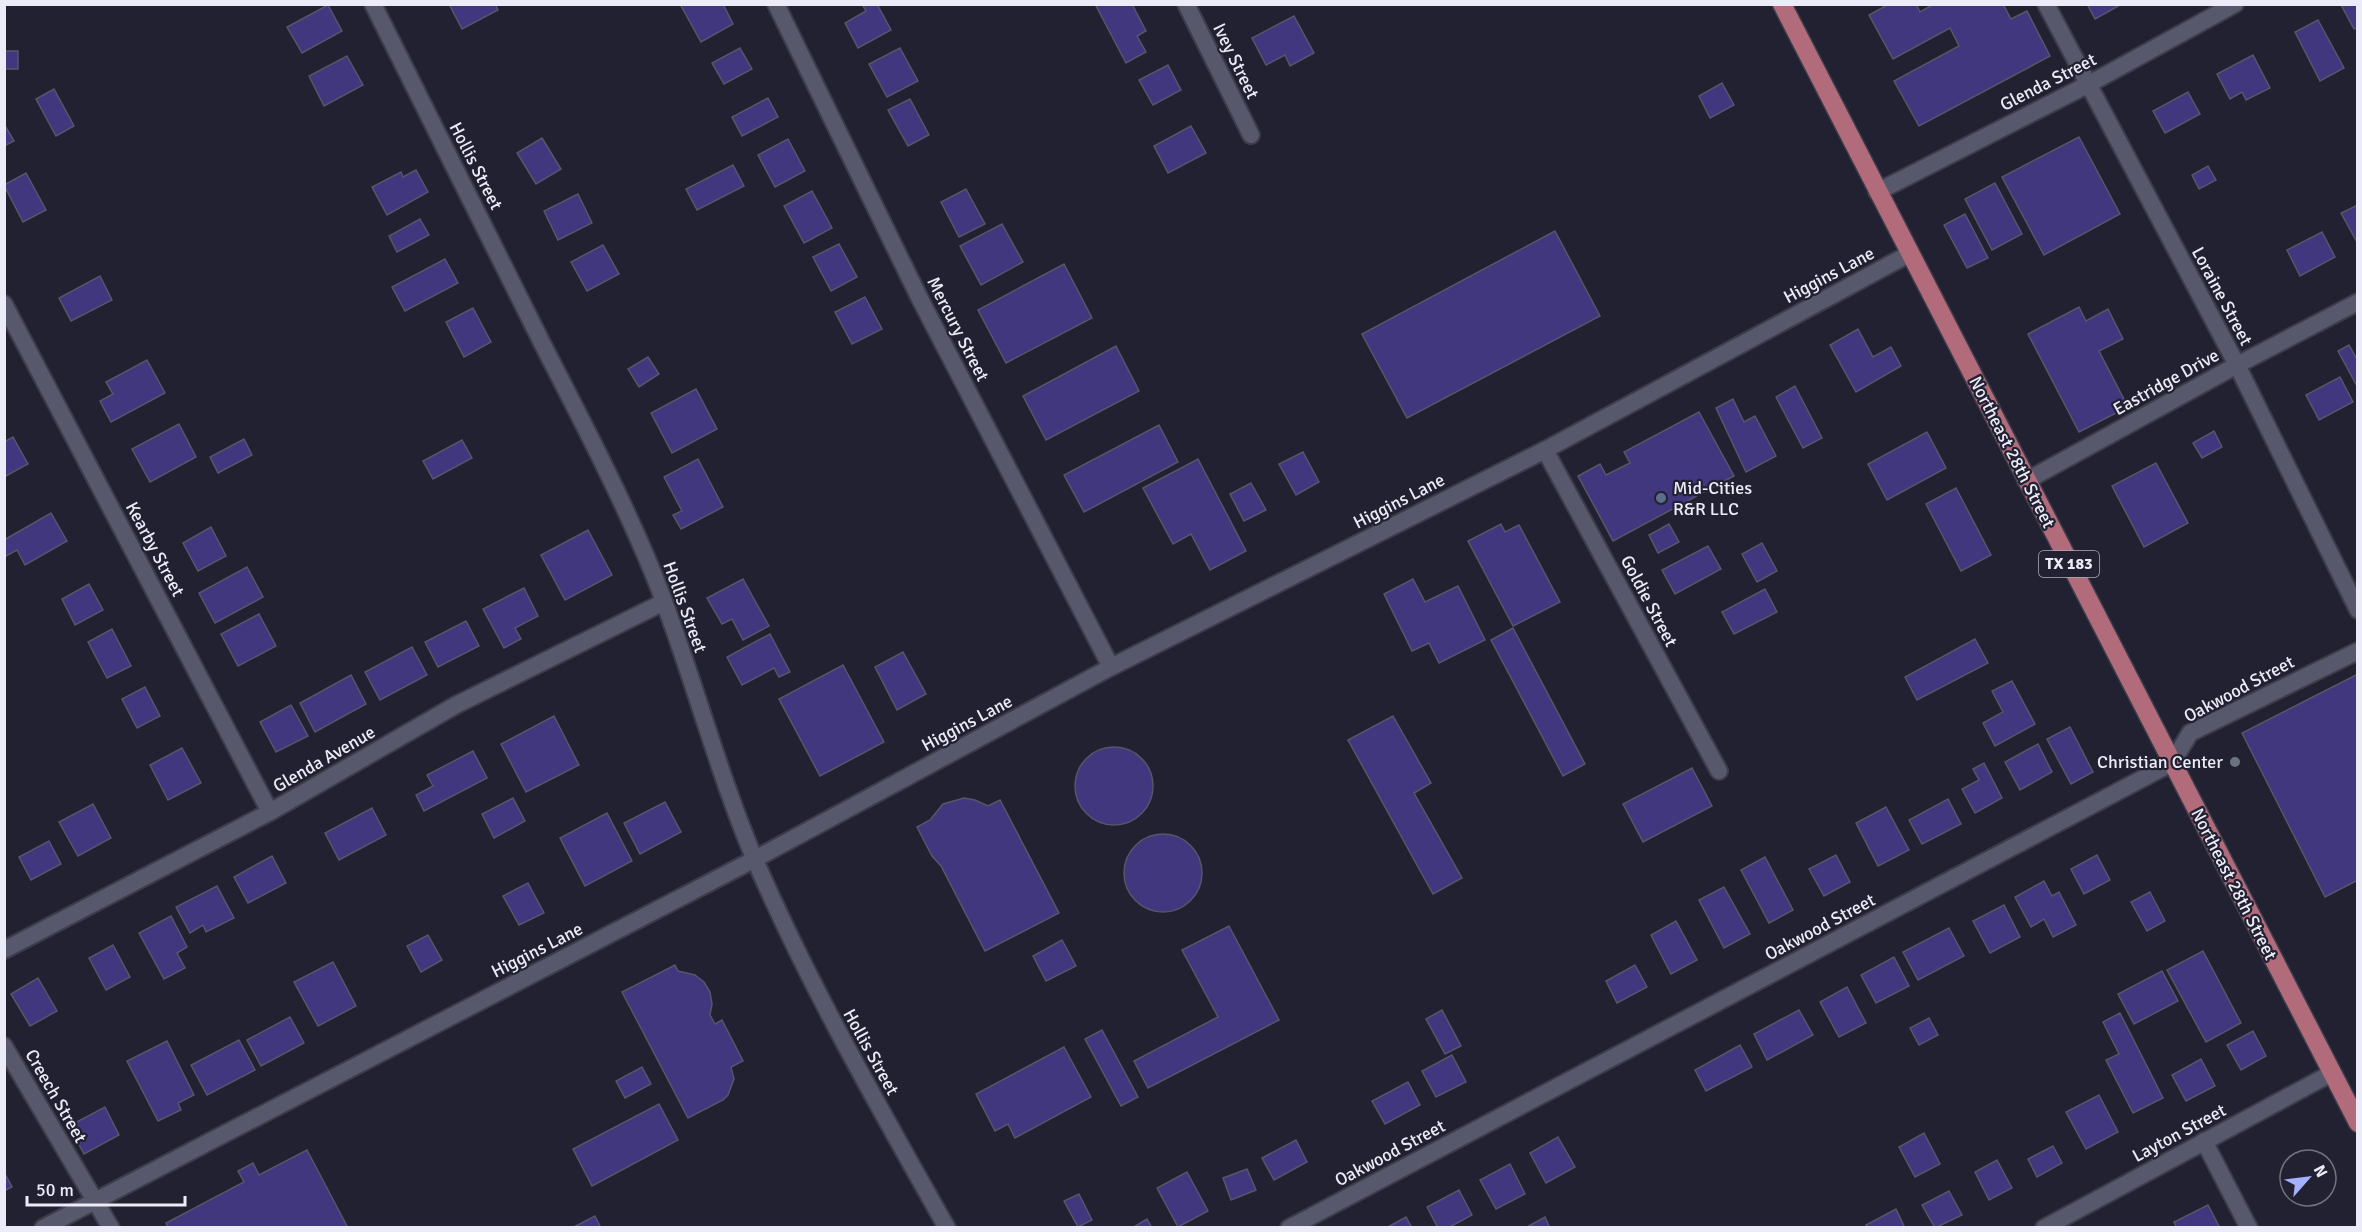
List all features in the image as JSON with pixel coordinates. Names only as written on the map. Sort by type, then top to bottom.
[{"type":"main road","name":"Northeast 28th Street","points":[[1782,4],[2358,1123]]},
{"type":"street","name":"Hollis Street","points":[[373,4],[593,445],[654,577],[714,753],[755,860],[820,999],[947,1227]]},
{"type":"street","name":"Mercury Street","points":[[776,4],[920,299],[1112,668]]},
{"type":"street","name":"Ivey Street","points":[[1186,4],[1251,135]]},
{"type":"street","name":"Loraine Street","points":[[2046,4],[2237,365],[2358,610]]},
{"type":"street","name":"Glenda Street","points":[[1877,192],[2089,84],[2235,4]]},
{"type":"street","name":"Higgins Lane","points":[[43,1227],[755,860],[1112,668],[1545,450],[1909,254]]},
{"type":"street","name":"Eastridge Drive","points":[[2026,480],[2358,302]]},
{"type":"street","name":"Kearby Street","points":[[4,304],[270,812]]},
{"type":"street","name":"Goldie Street","points":[[1545,450],[1719,771]]},
{"type":"street","name":"Glenda Avenue","points":[[4,950],[270,812],[456,705],[664,602]]},
{"type":"street","name":"Oakwood Street","points":[[1289,1227],[2172,763],[2190,733],[2358,651]]},
{"type":"street","name":"Creech Street","points":[[4,1046],[111,1227]]},
{"type":"street","name":"Layton Street","points":[[2044,1227],[2332,1073]]},
{"type":"street","points":[[2204,1142],[2249,1227]]},
{"type":"building","points":[[449,4],[495,4],[498,10],[462,29]]},
{"type":"building","points":[[680,4],[723,4],[733,24],[701,42]]},
{"type":"building","points":[[862,4],[877,4],[891,30],[858,48],[845,23],[866,11]]},
{"type":"building","points":[[1098,4],[1132,4],[1146,31],[1137,36],[1146,52],[1126,63],[1096,6]]},
{"type":"building","points":[[1889,4],[1916,4],[1920,12],[1934,4],[2003,4],[2011,19],[2027,11],[2050,56],[1919,126],[1894,81],[1959,46],[1950,28],[1893,59],[1869,15]]},
{"type":"building","points":[[2087,4],[2122,4],[2095,19]]},
{"type":"building","points":[[2358,4],[2358,28],[2354,29],[2341,5]]},
{"type":"building","points":[[328,5],[342,31],[302,53],[287,27]]},
{"type":"building","points":[[1294,16],[1314,53],[1290,66],[1285,55],[1266,65],[1252,38]]},
{"type":"building","points":[[2318,20],[2344,68],[2320,81],[2295,32]]},
{"type":"building","points":[[740,48],[752,69],[724,84],[712,63]]},
{"type":"building","points":[[900,48],[918,81],[887,97],[869,64]]},
{"type":"building","points":[[4,51],[18,51],[18,69],[4,69]]},
{"type":"building","points":[[2253,55],[2270,88],[2246,100],[2242,92],[2230,99],[2217,74]]},
{"type":"building","points":[[347,56],[363,85],[324,106],[309,76]]},
{"type":"building","points":[[1168,65],[1181,90],[1153,105],[1139,80]]},
{"type":"building","points":[[1722,83],[1734,105],[1710,118],[1699,96]]},
{"type":"building","points":[[54,89],[74,126],[56,136],[36,99]]},
{"type":"building","points":[[2188,92],[2200,114],[2165,133],[2153,111]]},
{"type":"building","points":[[768,98],[778,117],[742,136],[732,117]]},
{"type":"building","points":[[910,99],[929,135],[908,146],[888,110]]},
{"type":"building","points":[[4,124],[14,141],[4,146]]},
{"type":"building","points":[[1191,126],[1206,153],[1168,173],[1154,146]]},
{"type":"building","points":[[2079,137],[2120,214],[2044,255],[2002,177]]},
{"type":"building","points":[[542,138],[561,169],[536,184],[517,153]]},
{"type":"building","points":[[788,139],[805,171],[775,187],[758,155]]},
{"type":"building","points":[[733,165],[744,186],[697,210],[686,189]]},
{"type":"building","points":[[2208,166],[2216,180],[2199,189],[2192,175]]},
{"type":"building","points":[[416,170],[428,192],[387,215],[372,187],[401,172],[403,177]]},
{"type":"building","points":[[26,173],[46,210],[23,222],[4,185]]},
{"type":"building","points":[[1995,183],[2022,234],[1992,250],[1965,199]]},
{"type":"building","points":[[966,189],[985,224],[959,237],[941,202]]},
{"type":"building","points":[[812,191],[832,228],[804,243],[784,206]]},
{"type":"building","points":[[578,194],[592,223],[558,240],[544,211]]},
{"type":"building","points":[[2358,205],[2358,244],[2341,213]]},
{"type":"building","points":[[1965,214],[1988,258],[1967,268],[1944,225]]},
{"type":"building","points":[[420,219],[429,235],[397,252],[389,236]]},
{"type":"building","points":[[1002,224],[1023,262],[981,285],[960,246]]},
{"type":"building","points":[[1555,231],[1600,316],[1407,418],[1362,334]]},
{"type":"building","points":[[2322,232],[2335,257],[2300,276],[2287,250]]},
{"type":"building","points":[[839,244],[857,277],[831,291],[813,257]]},
{"type":"building","points":[[603,245],[619,274],[587,291],[571,262]]},
{"type":"building","points":[[445,259],[458,283],[405,311],[392,287]]},
{"type":"building","points":[[1064,264],[1092,318],[1006,363],[978,310]]},
{"type":"building","points":[[100,276],[112,300],[71,321],[59,298]]},
{"type":"building","points":[[865,297],[882,329],[852,344],[835,312]]},
{"type":"building","points":[[2079,307],[2086,321],[2108,309],[2123,339],[2099,351],[2128,407],[2079,432],[2028,334]]},
{"type":"building","points":[[473,308],[491,342],[464,357],[446,322]]},
{"type":"building","points":[[1858,329],[1873,357],[1891,347],[1901,366],[1856,392],[1830,345]]},
{"type":"building","points":[[2349,345],[2358,361],[2358,388],[2338,351]]},
{"type":"building","points":[[1116,346],[1139,391],[1046,440],[1023,396]]},
{"type":"building","points":[[648,357],[659,374],[639,387],[628,369]]},
{"type":"building","points":[[147,360],[165,393],[111,422],[100,401],[113,394],[106,382]]},
{"type":"building","points":[[2340,377],[2353,402],[2319,420],[2306,395]]},
{"type":"building","points":[[1795,386],[1822,438],[1803,448],[1776,397]]},
{"type":"building","points":[[696,389],[717,429],[672,453],[651,413]]},
{"type":"building","points":[[1733,399],[1744,422],[1755,416],[1776,456],[1746,472],[1716,408]]},
{"type":"building","points":[[1699,412],[1734,476],[1613,541],[1578,476],[1600,464],[1606,475],[1630,463],[1624,452]]},
{"type":"building","points":[[179,424],[196,457],[150,482],[132,449]]},
{"type":"building","points":[[1159,425],[1178,462],[1084,512],[1064,475]]},
{"type":"building","points":[[2214,431],[2222,447],[2202,458],[2193,443]]},
{"type":"building","points":[[1927,432],[1946,468],[1887,500],[1868,464]]},
{"type":"building","points":[[13,437],[28,464],[4,477],[4,442]]},
{"type":"building","points":[[244,439],[252,455],[218,473],[210,457]]},
{"type":"building","points":[[462,440],[472,458],[433,479],[423,461]]},
{"type":"building","points":[[1303,452],[1319,482],[1296,495],[1279,464]]},
{"type":"building","points":[[698,459],[723,507],[681,529],[673,515],[682,511],[664,477]]},
{"type":"building","points":[[1198,459],[1246,551],[1210,570],[1191,534],[1173,544],[1143,488]]},
{"type":"building","points":[[2156,463],[2188,523],[2144,547],[2112,486]]},
{"type":"building","points":[[1251,483],[1266,510],[1244,521],[1230,494]]},
{"type":"building","points":[[1956,488],[1991,555],[1961,571],[1926,504]]},
{"type":"building","points":[[51,513],[67,541],[25,565],[17,550],[4,557],[4,540]]},
{"type":"building","points":[[1501,524],[1505,532],[1519,525],[1560,602],[1513,626],[1468,541]]},
{"type":"building","points":[[1669,524],[1679,542],[1658,553],[1649,535]]},
{"type":"building","points":[[211,527],[226,556],[198,571],[183,543]]},
{"type":"building","points":[[588,530],[612,575],[565,600],[541,555]]},
{"type":"building","points":[[1762,543],[1777,571],[1757,582],[1742,554]]},
{"type":"building","points":[[1708,546],[1721,569],[1675,594],[1662,570]]},
{"type":"building","points":[[247,567],[263,597],[215,623],[199,593]]},
{"type":"building","points":[[743,579],[769,626],[743,640],[732,619],[722,624],[707,598]]},
{"type":"building","points":[[1413,579],[1425,602],[1458,586],[1485,640],[1439,663],[1429,643],[1412,651],[1384,594]]},
{"type":"building","points":[[89,584],[103,610],[75,625],[62,599]]},
{"type":"building","points":[[524,588],[538,616],[515,628],[521,639],[504,648],[483,609]]},
{"type":"building","points":[[1765,589],[1777,612],[1734,634],[1722,612]]},
{"type":"building","points":[[259,614],[276,646],[238,666],[221,634]]},
{"type":"building","points":[[466,621],[479,646],[438,667],[425,642]]},
{"type":"building","points":[[1513,628],[1585,764],[1563,776],[1491,640]]},
{"type":"building","points":[[112,629],[131,666],[107,678],[88,642]]},
{"type":"building","points":[[770,634],[790,672],[779,677],[774,668],[742,685],[727,657]]},
{"type":"building","points":[[1975,639],[1988,663],[1917,700],[1905,677]]},
{"type":"building","points":[[412,647],[427,675],[380,700],[365,672]]},
{"type":"building","points":[[903,652],[926,694],[897,710],[875,667]]},
{"type":"building","points":[[843,665],[884,742],[820,776],[779,699]]},
{"type":"building","points":[[2358,674],[2358,880],[2325,897],[2242,733]]},
{"type":"building","points":[[351,675],[366,704],[315,732],[300,703]]},
{"type":"building","points":[[2012,681],[2035,724],[1995,746],[1983,723],[2003,712],[1992,691]]},
{"type":"building","points":[[145,687],[160,716],[137,728],[122,699]]},
{"type":"building","points":[[291,705],[308,736],[276,752],[260,722]]},
{"type":"building","points":[[554,716],[579,765],[526,792],[501,744]]},
{"type":"building","points":[[1393,716],[1431,783],[1414,793],[1462,878],[1433,894],[1348,740]]},
{"type":"building","points":[[2070,727],[2093,772],[2071,784],[2047,739]]},
{"type":"building","points":[[2038,744],[2052,772],[2020,790],[2005,762]]},
{"type":"building","points":[[1114,747],[1129,750],[1141,759],[1150,771],[1153,786],[1150,801],[1141,813],[1129,822],[1114,825],[1099,822],[1087,813],[1078,801],[1075,786],[1078,771],[1087,759],[1099,750]]},
{"type":"building","points":[[182,748],[201,783],[168,800],[150,765]]},
{"type":"building","points":[[473,751],[487,778],[424,811],[416,795],[433,786],[427,775]]},
{"type":"building","points":[[1984,763],[2002,798],[1975,813],[1962,789],[1979,780],[1973,769]]},
{"type":"building","points":[[1692,768],[1712,806],[1643,842],[1623,804]]},
{"type":"building","points":[[513,798],[525,821],[494,838],[482,814]]},
{"type":"building","points":[[964,798],[988,806],[1000,800],[1059,913],[985,951],[941,866],[932,856],[917,827],[930,820],[943,804]]},
{"type":"building","points":[[1948,799],[1961,824],[1922,844],[1909,820]]},
{"type":"building","points":[[665,802],[681,832],[640,854],[624,823]]},
{"type":"building","points":[[93,804],[111,838],[78,856],[59,822]]},
{"type":"building","points":[[1886,807],[1909,850],[1878,866],[1856,823]]},
{"type":"building","points":[[372,808],[386,835],[339,860],[325,833]]},
{"type":"building","points":[[607,813],[632,861],[585,886],[560,838]]},
{"type":"building","points":[[1163,834],[1178,837],[1195,851],[1202,873],[1199,888],[1185,905],[1163,912],[1148,909],[1131,895],[1124,873],[1127,858],[1141,841]]},
{"type":"building","points":[[49,841],[61,864],[31,880],[19,857]]},
{"type":"building","points":[[1836,855],[1850,882],[1824,896],[1809,869]]},
{"type":"building","points":[[2097,855],[2110,880],[2084,894],[2071,869]]},
{"type":"building","points":[[272,856],[286,883],[248,903],[234,877]]},
{"type":"building","points":[[1765,857],[1793,910],[1769,923],[1741,870]]},
{"type":"building","points":[[2044,881],[2052,896],[2059,892],[2076,925],[2053,937],[2044,919],[2031,927],[2015,897]]},
{"type":"building","points":[[528,883],[544,913],[519,925],[503,896]]},
{"type":"building","points":[[217,886],[234,918],[206,932],[203,925],[190,933],[176,907]]},
{"type":"building","points":[[1724,887],[1750,934],[1724,948],[1699,900]]},
{"type":"building","points":[[2150,892],[2165,921],[2147,931],[2131,902]]},
{"type":"building","points":[[2004,905],[2020,937],[1990,953],[1973,921]]},
{"type":"building","points":[[171,916],[187,947],[177,953],[185,968],[164,979],[139,933]]},
{"type":"building","points":[[1676,921],[1697,960],[1671,974],[1651,935]]},
{"type":"building","points":[[1229,926],[1279,1020],[1148,1088],[1134,1061],[1218,1017],[1182,950]]},
{"type":"building","points":[[1949,928],[1964,956],[1918,980],[1903,952]]},
{"type":"building","points":[[428,935],[442,960],[421,972],[407,946]]},
{"type":"building","points":[[1062,940],[1076,966],[1046,981],[1033,956]]},
{"type":"building","points":[[113,945],[130,977],[106,990],[89,958]]},
{"type":"building","points":[[2203,951],[2241,1023],[2206,1042],[2167,970]]},
{"type":"building","points":[[1894,957],[1909,986],[1876,1003],[1861,975]]},
{"type":"building","points":[[333,962],[356,1006],[318,1026],[294,982]]},
{"type":"building","points":[[675,965],[678,971],[695,975],[704,982],[710,992],[712,1004],[710,1015],[715,1024],[722,1020],[743,1061],[731,1067],[734,1079],[728,1095],[723,1100],[688,1118],[622,992]]},
{"type":"building","points":[[1635,965],[1647,987],[1617,1003],[1606,981]]},
{"type":"building","points":[[2162,971],[2178,1001],[2134,1024],[2118,994]]},
{"type":"building","points":[[38,978],[57,1011],[30,1026],[11,994]]},
{"type":"building","points":[[1847,987],[1866,1023],[1839,1037],[1820,1002]]},
{"type":"building","points":[[1442,1010],[1461,1046],[1445,1054],[1426,1019]]},
{"type":"building","points":[[1799,1010],[1813,1035],[1767,1060],[1754,1034]]},
{"type":"building","points":[[2120,1013],[2163,1098],[2133,1113],[2106,1060],[2119,1054],[2103,1022]]},
{"type":"building","points":[[290,1017],[304,1043],[261,1066],[247,1040]]},
{"type":"building","points":[[1929,1018],[1938,1035],[1919,1045],[1910,1028]]},
{"type":"building","points":[[1102,1030],[1138,1097],[1121,1106],[1085,1039]]},
{"type":"building","points":[[2253,1031],[2266,1056],[2241,1070],[2227,1045]]},
{"type":"building","points":[[239,1040],[255,1070],[207,1095],[191,1065]]},
{"type":"building","points":[[167,1041],[194,1095],[178,1103],[181,1110],[158,1121],[127,1061]]},
{"type":"building","points":[[1740,1045],[1752,1067],[1706,1091],[1695,1070]]},
{"type":"building","points":[[1064,1047],[1091,1097],[1015,1138],[1008,1124],[995,1131],[976,1094]]},
{"type":"building","points":[[1452,1055],[1466,1082],[1436,1097],[1422,1071]]},
{"type":"building","points":[[2201,1059],[2215,1086],[2186,1101],[2172,1075]]},
{"type":"building","points":[[642,1067],[651,1084],[625,1098],[616,1081]]},
{"type":"building","points":[[1408,1082],[1420,1105],[1385,1124],[1372,1101]]},
{"type":"building","points":[[2099,1095],[2118,1132],[2086,1149],[2066,1112]]},
{"type":"building","points":[[659,1104],[678,1140],[592,1186],[573,1149]]},
{"type":"building","points":[[105,1107],[119,1135],[84,1154],[69,1126]]},
{"type":"building","points":[[1924,1133],[1940,1164],[1915,1177],[1899,1147]]},
{"type":"building","points":[[1558,1137],[1575,1167],[1546,1183],[1530,1153]]},
{"type":"building","points":[[1296,1140],[1307,1162],[1274,1180],[1262,1158]]},
{"type":"building","points":[[2053,1146],[2062,1163],[2037,1177],[2028,1159]]},
{"type":"building","points":[[307,1150],[348,1228],[168,1228],[166,1223],[244,1182],[238,1171],[253,1163],[259,1175]]},
{"type":"building","points":[[1997,1160],[2012,1188],[1989,1200],[1975,1172]]},
{"type":"building","points":[[1510,1164],[1525,1194],[1496,1209],[1480,1180]]},
{"type":"building","points":[[1247,1169],[1256,1190],[1231,1200],[1223,1178]]},
{"type":"building","points":[[4,1172],[12,1187],[4,1191]]},
{"type":"building","points":[[1187,1172],[1208,1211],[1178,1227],[1157,1188]]},
{"type":"building","points":[[1459,1190],[1472,1215],[1448,1228],[1438,1228],[1427,1207]]},
{"type":"building","points":[[1949,1191],[1962,1215],[1935,1228],[1922,1205]]},
{"type":"building","points":[[1079,1194],[1092,1220],[1078,1227],[1064,1201]]},
{"type":"building","points":[[2208,1205],[2220,1228],[2177,1228],[2174,1222]]},
{"type":"building","points":[[1896,1209],[1905,1228],[1868,1228],[1866,1225]]},
{"type":"building","points":[[595,1216],[601,1228],[572,1228]]},
{"type":"building","points":[[1406,1217],[1412,1228],[1386,1228]]},
{"type":"building","points":[[1545,1217],[1550,1228],[1527,1228],[1527,1227]]},
{"type":"building","points":[[1147,1219],[1152,1228],[1132,1228]]},
{"type":"place","name":"Mid-Cities R&R LLC","points":[[1661,498]]},
{"type":"place","name":"Christian Center","points":[[2235,762]]}]
